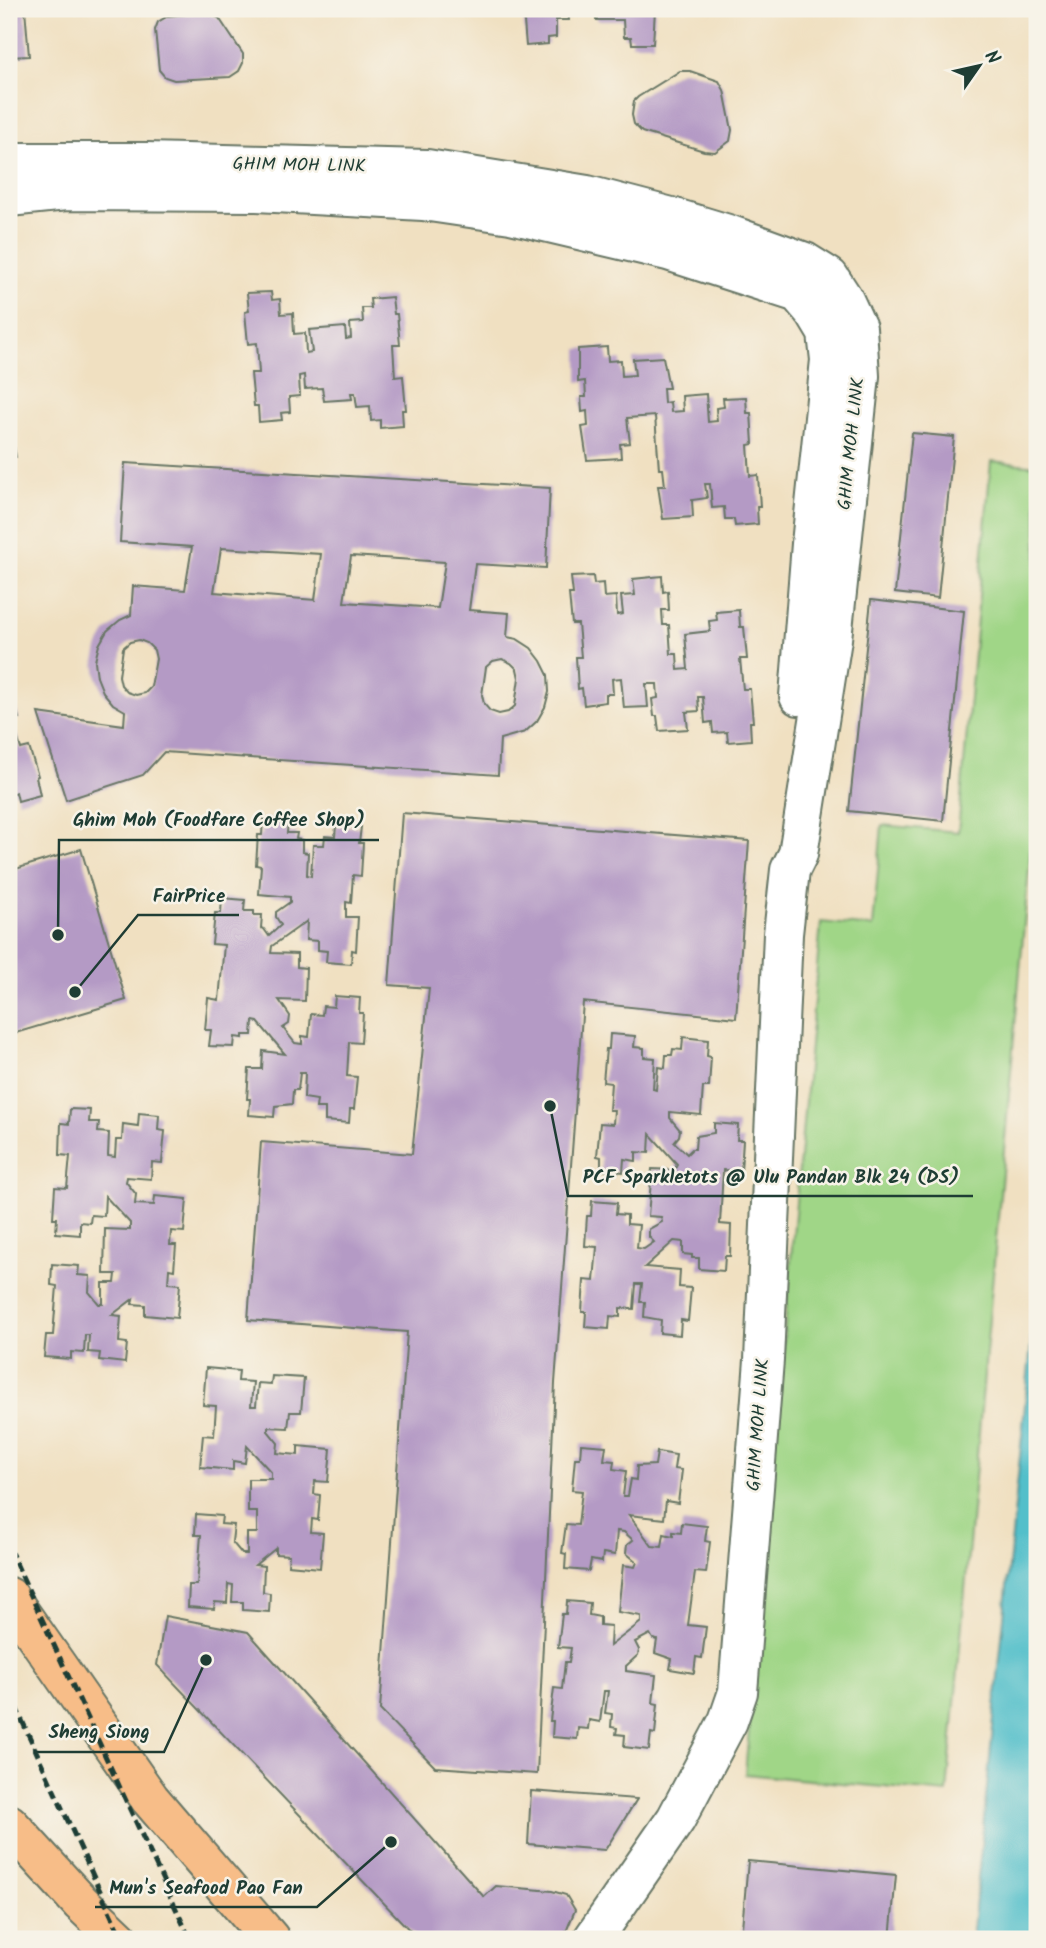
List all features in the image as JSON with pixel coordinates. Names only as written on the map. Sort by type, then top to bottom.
[{"type":"main road","points":[[9,1597],[150,1799],[270,1939]]},
{"type":"main road","points":[[9,1824],[81,1903],[119,1939]]},
{"type":"street","name":"GHIM MOH LINK","points":[[9,162],[146,162],[427,169],[583,212],[731,235],[805,262],[829,277],[857,328],[860,352],[858,404],[826,546],[818,637],[796,814],[783,855],[790,870],[783,934],[764,1360],[738,1692],[728,1721],[676,1819],[593,1939]]},
{"type":"street","name":"GHIM MOH LINK","points":[[9,197],[66,191],[257,192],[409,201],[510,214],[583,212]]},
{"type":"green space","points":[[991,461],[1037,466],[1037,778],[947,1793],[745,1774],[821,922],[873,927],[882,825],[958,832]]},
{"type":"water","points":[[1037,1284],[1037,1939],[972,1939]]},
{"type":"building","points":[[9,9],[25,9],[29,56],[9,57]]},
{"type":"building","points":[[523,9],[568,9],[569,20],[556,20],[556,37],[548,38],[548,44],[526,46]]},
{"type":"building","points":[[596,9],[655,9],[653,44],[632,44],[631,37],[624,37],[623,20],[596,20]]},
{"type":"building","points":[[205,12],[219,18],[243,54],[239,71],[230,77],[174,80],[165,77],[159,70],[155,30],[158,22],[168,16]]},
{"type":"building","points":[[680,71],[690,71],[719,81],[724,90],[732,130],[730,141],[715,152],[642,132],[634,124],[634,101]]},
{"type":"building","points":[[271,292],[272,300],[280,299],[281,314],[293,313],[294,334],[305,333],[306,353],[312,352],[309,330],[345,327],[346,339],[351,338],[350,323],[363,322],[362,308],[371,308],[370,299],[392,297],[394,314],[397,314],[400,345],[393,345],[395,377],[403,376],[406,410],[402,410],[403,426],[380,428],[380,420],[371,421],[370,406],[357,407],[355,393],[351,393],[352,399],[324,401],[322,388],[305,389],[304,375],[299,376],[300,396],[289,397],[290,412],[281,413],[282,420],[259,422],[258,406],[254,406],[251,373],[259,373],[257,343],[248,344],[245,312],[249,311],[247,293]]},
{"type":"building","points":[[607,347],[608,361],[621,360],[622,376],[635,375],[633,359],[663,357],[669,388],[663,388],[664,403],[670,402],[671,412],[683,411],[682,396],[706,394],[708,422],[717,421],[716,408],[724,407],[723,398],[746,397],[747,413],[751,413],[753,444],[748,445],[750,476],[758,475],[758,524],[735,526],[734,519],[725,519],[724,507],[712,508],[710,484],[705,484],[707,498],[692,500],[693,517],[663,519],[658,486],[665,486],[663,469],[659,469],[655,416],[627,418],[630,443],[620,444],[621,458],[587,460],[582,427],[588,426],[587,411],[582,412],[581,397],[586,397],[585,381],[578,382],[578,349]]},
{"type":"building","points":[[9,420],[16,457],[9,458]]},
{"type":"building","points":[[912,433],[954,437],[938,598],[895,593]]},
{"type":"building","points":[[125,463],[550,488],[546,568],[475,564],[469,610],[509,613],[507,637],[517,639],[531,648],[548,675],[549,692],[545,707],[537,721],[525,732],[500,739],[498,775],[164,752],[143,775],[66,800],[38,713],[124,725],[125,711],[113,704],[103,692],[97,677],[95,661],[99,645],[107,631],[131,615],[133,586],[185,590],[192,547],[120,542]],"holes":[[[221,548],[321,554],[315,600],[214,592]],[[351,556],[445,562],[438,608],[344,602]],[[139,640],[147,643],[154,650],[156,659],[151,687],[145,693],[136,695],[127,692],[121,685],[119,676],[123,648],[130,642]],[[502,659],[511,663],[517,669],[519,678],[515,706],[508,712],[499,714],[490,711],[484,704],[482,695],[486,667],[493,661]]]},
{"type":"building","points":[[593,576],[594,584],[603,583],[604,597],[616,596],[617,615],[623,614],[621,596],[635,595],[633,579],[662,576],[663,592],[668,591],[669,610],[662,610],[663,625],[669,625],[671,654],[677,654],[678,670],[688,669],[685,634],[710,631],[709,621],[717,620],[716,612],[739,610],[740,627],[744,627],[747,659],[740,659],[743,689],[750,689],[753,722],[750,722],[751,740],[728,742],[727,732],[713,733],[712,722],[705,723],[703,697],[698,697],[699,711],[686,712],[688,729],[659,731],[652,699],[658,698],[657,684],[646,684],[648,707],[624,708],[621,678],[612,679],[613,694],[606,694],[606,702],[584,705],[582,688],[578,689],[576,657],[581,657],[578,624],[572,624],[569,594],[573,594],[571,577]]},
{"type":"building","points":[[871,600],[964,611],[943,821],[849,811]]},
{"type":"building","points":[[9,685],[19,718],[12,720],[21,749],[29,747],[38,776],[40,795],[18,801],[16,792],[9,795]]},
{"type":"building","points":[[402,813],[749,841],[736,1018],[583,1002],[555,1383],[537,1774],[435,1767],[380,1710],[407,1332],[248,1320],[261,1142],[412,1154],[429,988],[389,985]]},
{"type":"building","points":[[263,819],[288,820],[287,833],[297,833],[296,839],[302,840],[302,852],[308,853],[307,875],[311,876],[313,845],[324,845],[325,836],[335,837],[336,826],[361,827],[361,876],[353,875],[351,903],[346,902],[346,917],[358,917],[356,951],[352,950],[351,964],[326,962],[327,951],[318,950],[318,941],[306,940],[307,921],[272,946],[271,953],[297,954],[297,967],[306,968],[305,1001],[279,1000],[290,1016],[289,1024],[283,1028],[295,1043],[302,1044],[302,1036],[309,1037],[311,1014],[322,1015],[323,1006],[334,1007],[335,996],[360,998],[359,1013],[363,1013],[361,1043],[349,1042],[347,1076],[357,1077],[354,1109],[350,1109],[349,1123],[325,1121],[325,1108],[316,1108],[317,1100],[304,1098],[305,1073],[300,1073],[298,1090],[293,1090],[292,1104],[275,1106],[274,1117],[249,1115],[249,1069],[262,1069],[263,1051],[285,1054],[258,1022],[253,1021],[252,1035],[235,1037],[234,1047],[209,1046],[211,1030],[205,1030],[208,998],[219,1000],[224,945],[212,944],[215,913],[221,913],[222,898],[245,900],[244,911],[254,911],[254,915],[262,915],[261,928],[269,936],[281,925],[276,912],[290,902],[290,897],[259,894],[261,866],[256,865],[258,835],[262,835]]},
{"type":"building","points":[[81,849],[126,1000],[9,1035],[9,871]]},
{"type":"building","points":[[610,1034],[635,1036],[634,1047],[644,1048],[644,1057],[655,1058],[653,1089],[656,1090],[658,1067],[665,1068],[666,1055],[672,1055],[673,1049],[682,1050],[683,1037],[708,1040],[707,1056],[711,1057],[709,1087],[703,1087],[701,1115],[670,1112],[670,1118],[680,1130],[674,1142],[687,1154],[695,1149],[696,1136],[714,1133],[714,1123],[738,1125],[737,1140],[743,1140],[741,1171],[723,1170],[720,1224],[731,1225],[730,1256],[725,1256],[724,1271],[699,1269],[699,1258],[683,1254],[683,1242],[674,1241],[645,1267],[680,1270],[679,1287],[691,1288],[688,1321],[681,1320],[680,1335],[660,1333],[661,1320],[644,1317],[645,1302],[640,1302],[642,1284],[636,1284],[634,1309],[620,1308],[620,1317],[610,1316],[609,1329],[585,1327],[586,1312],[582,1312],[584,1280],[594,1281],[597,1247],[585,1246],[587,1216],[591,1216],[592,1201],[617,1203],[616,1214],[627,1215],[627,1224],[639,1225],[637,1248],[644,1249],[654,1242],[649,1237],[649,1229],[662,1222],[661,1217],[648,1216],[652,1169],[675,1170],[677,1164],[650,1134],[649,1153],[636,1152],[636,1161],[624,1159],[623,1172],[601,1170],[601,1157],[597,1156],[600,1123],[613,1124],[614,1110],[609,1110],[611,1083],[603,1082]]},
{"type":"building","points":[[70,1109],[90,1110],[89,1122],[99,1122],[98,1132],[109,1133],[108,1156],[115,1157],[116,1140],[122,1140],[123,1124],[138,1126],[139,1113],[159,1115],[158,1130],[165,1131],[162,1163],[152,1162],[151,1179],[127,1177],[126,1182],[136,1194],[135,1204],[154,1205],[155,1196],[187,1199],[184,1232],[171,1231],[170,1245],[176,1245],[174,1270],[169,1269],[168,1283],[180,1284],[177,1318],[145,1315],[145,1305],[132,1304],[133,1299],[112,1315],[121,1316],[119,1342],[127,1343],[125,1363],[99,1360],[100,1353],[88,1352],[89,1335],[85,1335],[84,1353],[71,1352],[71,1359],[44,1357],[46,1335],[53,1335],[57,1286],[51,1285],[52,1264],[79,1266],[78,1275],[90,1276],[89,1292],[99,1304],[103,1304],[103,1283],[115,1283],[116,1274],[104,1274],[105,1229],[130,1230],[130,1223],[105,1196],[104,1216],[91,1215],[90,1223],[80,1222],[80,1235],[56,1233],[57,1218],[53,1218],[55,1187],[67,1188],[70,1156],[60,1155],[61,1123],[69,1124]]},
{"type":"building","points":[[206,1368],[239,1371],[238,1381],[253,1382],[251,1406],[256,1406],[258,1383],[271,1384],[272,1376],[304,1378],[301,1412],[290,1412],[288,1428],[268,1427],[268,1431],[278,1443],[277,1453],[298,1455],[298,1446],[331,1449],[328,1482],[315,1481],[314,1494],[320,1495],[318,1520],[312,1519],[311,1532],[323,1533],[320,1568],[288,1565],[289,1555],[276,1554],[276,1548],[255,1565],[264,1566],[263,1592],[270,1593],[269,1612],[243,1610],[243,1602],[232,1602],[233,1585],[228,1584],[227,1603],[215,1602],[214,1609],[188,1607],[189,1585],[197,1585],[201,1535],[195,1535],[196,1514],[222,1516],[221,1524],[234,1525],[232,1542],[242,1554],[247,1554],[247,1533],[257,1533],[257,1512],[248,1512],[248,1479],[271,1479],[271,1472],[247,1446],[245,1463],[233,1461],[233,1470],[200,1467],[203,1435],[214,1436],[216,1406],[203,1405]]},
{"type":"building","points":[[581,1444],[606,1446],[604,1460],[614,1461],[613,1469],[626,1471],[623,1496],[628,1496],[631,1479],[636,1480],[637,1466],[655,1465],[657,1452],[676,1455],[674,1469],[682,1470],[678,1503],[666,1501],[664,1519],[629,1515],[652,1546],[662,1547],[664,1534],[673,1536],[673,1532],[681,1533],[682,1523],[707,1526],[705,1541],[710,1542],[706,1573],[695,1572],[688,1625],[706,1627],[702,1658],[696,1657],[694,1673],[670,1669],[672,1659],[655,1653],[657,1640],[650,1634],[635,1642],[638,1655],[626,1666],[626,1671],[656,1675],[653,1703],[658,1704],[655,1734],[651,1733],[649,1750],[624,1747],[625,1735],[616,1734],[617,1728],[611,1727],[612,1714],[605,1713],[608,1691],[604,1691],[600,1722],[589,1720],[588,1729],[578,1728],[577,1739],[552,1737],[553,1721],[550,1721],[554,1688],[562,1689],[565,1662],[569,1662],[571,1648],[558,1647],[562,1614],[566,1614],[567,1601],[590,1603],[589,1615],[600,1617],[600,1625],[611,1626],[610,1646],[641,1622],[641,1616],[618,1612],[623,1565],[635,1567],[637,1562],[626,1553],[627,1545],[633,1540],[624,1532],[617,1531],[615,1555],[603,1553],[602,1562],[591,1560],[589,1571],[565,1569],[566,1554],[562,1553],[566,1524],[578,1525],[582,1491],[572,1490],[575,1458],[580,1458]]},
{"type":"building","points":[[165,1616],[248,1632],[484,1897],[496,1886],[552,1891],[566,1895],[575,1910],[563,1939],[418,1939],[157,1665]]},
{"type":"building","points":[[531,1791],[637,1799],[605,1850],[528,1844]]},
{"type":"building","points":[[748,1861],[896,1875],[890,1939],[741,1939]]},
{"type":"railway","points":[[9,1548],[190,1939]]},
{"type":"railway","points":[[9,1692],[122,1939]]},
{"type":"place","name":"Ghim Moh (Foodfare Coffee Shop)","points":[[58,935]]},
{"type":"place","name":"FairPrice","points":[[75,992]]},
{"type":"place","name":"PCF Sparkletots @ Ulu Pandan Blk 24 (DS)","points":[[550,1106]]},
{"type":"place","name":"Sheng Siong","points":[[206,1660]]},
{"type":"place","name":"Mun's Seafood Pao Fan","points":[[391,1842]]}]
